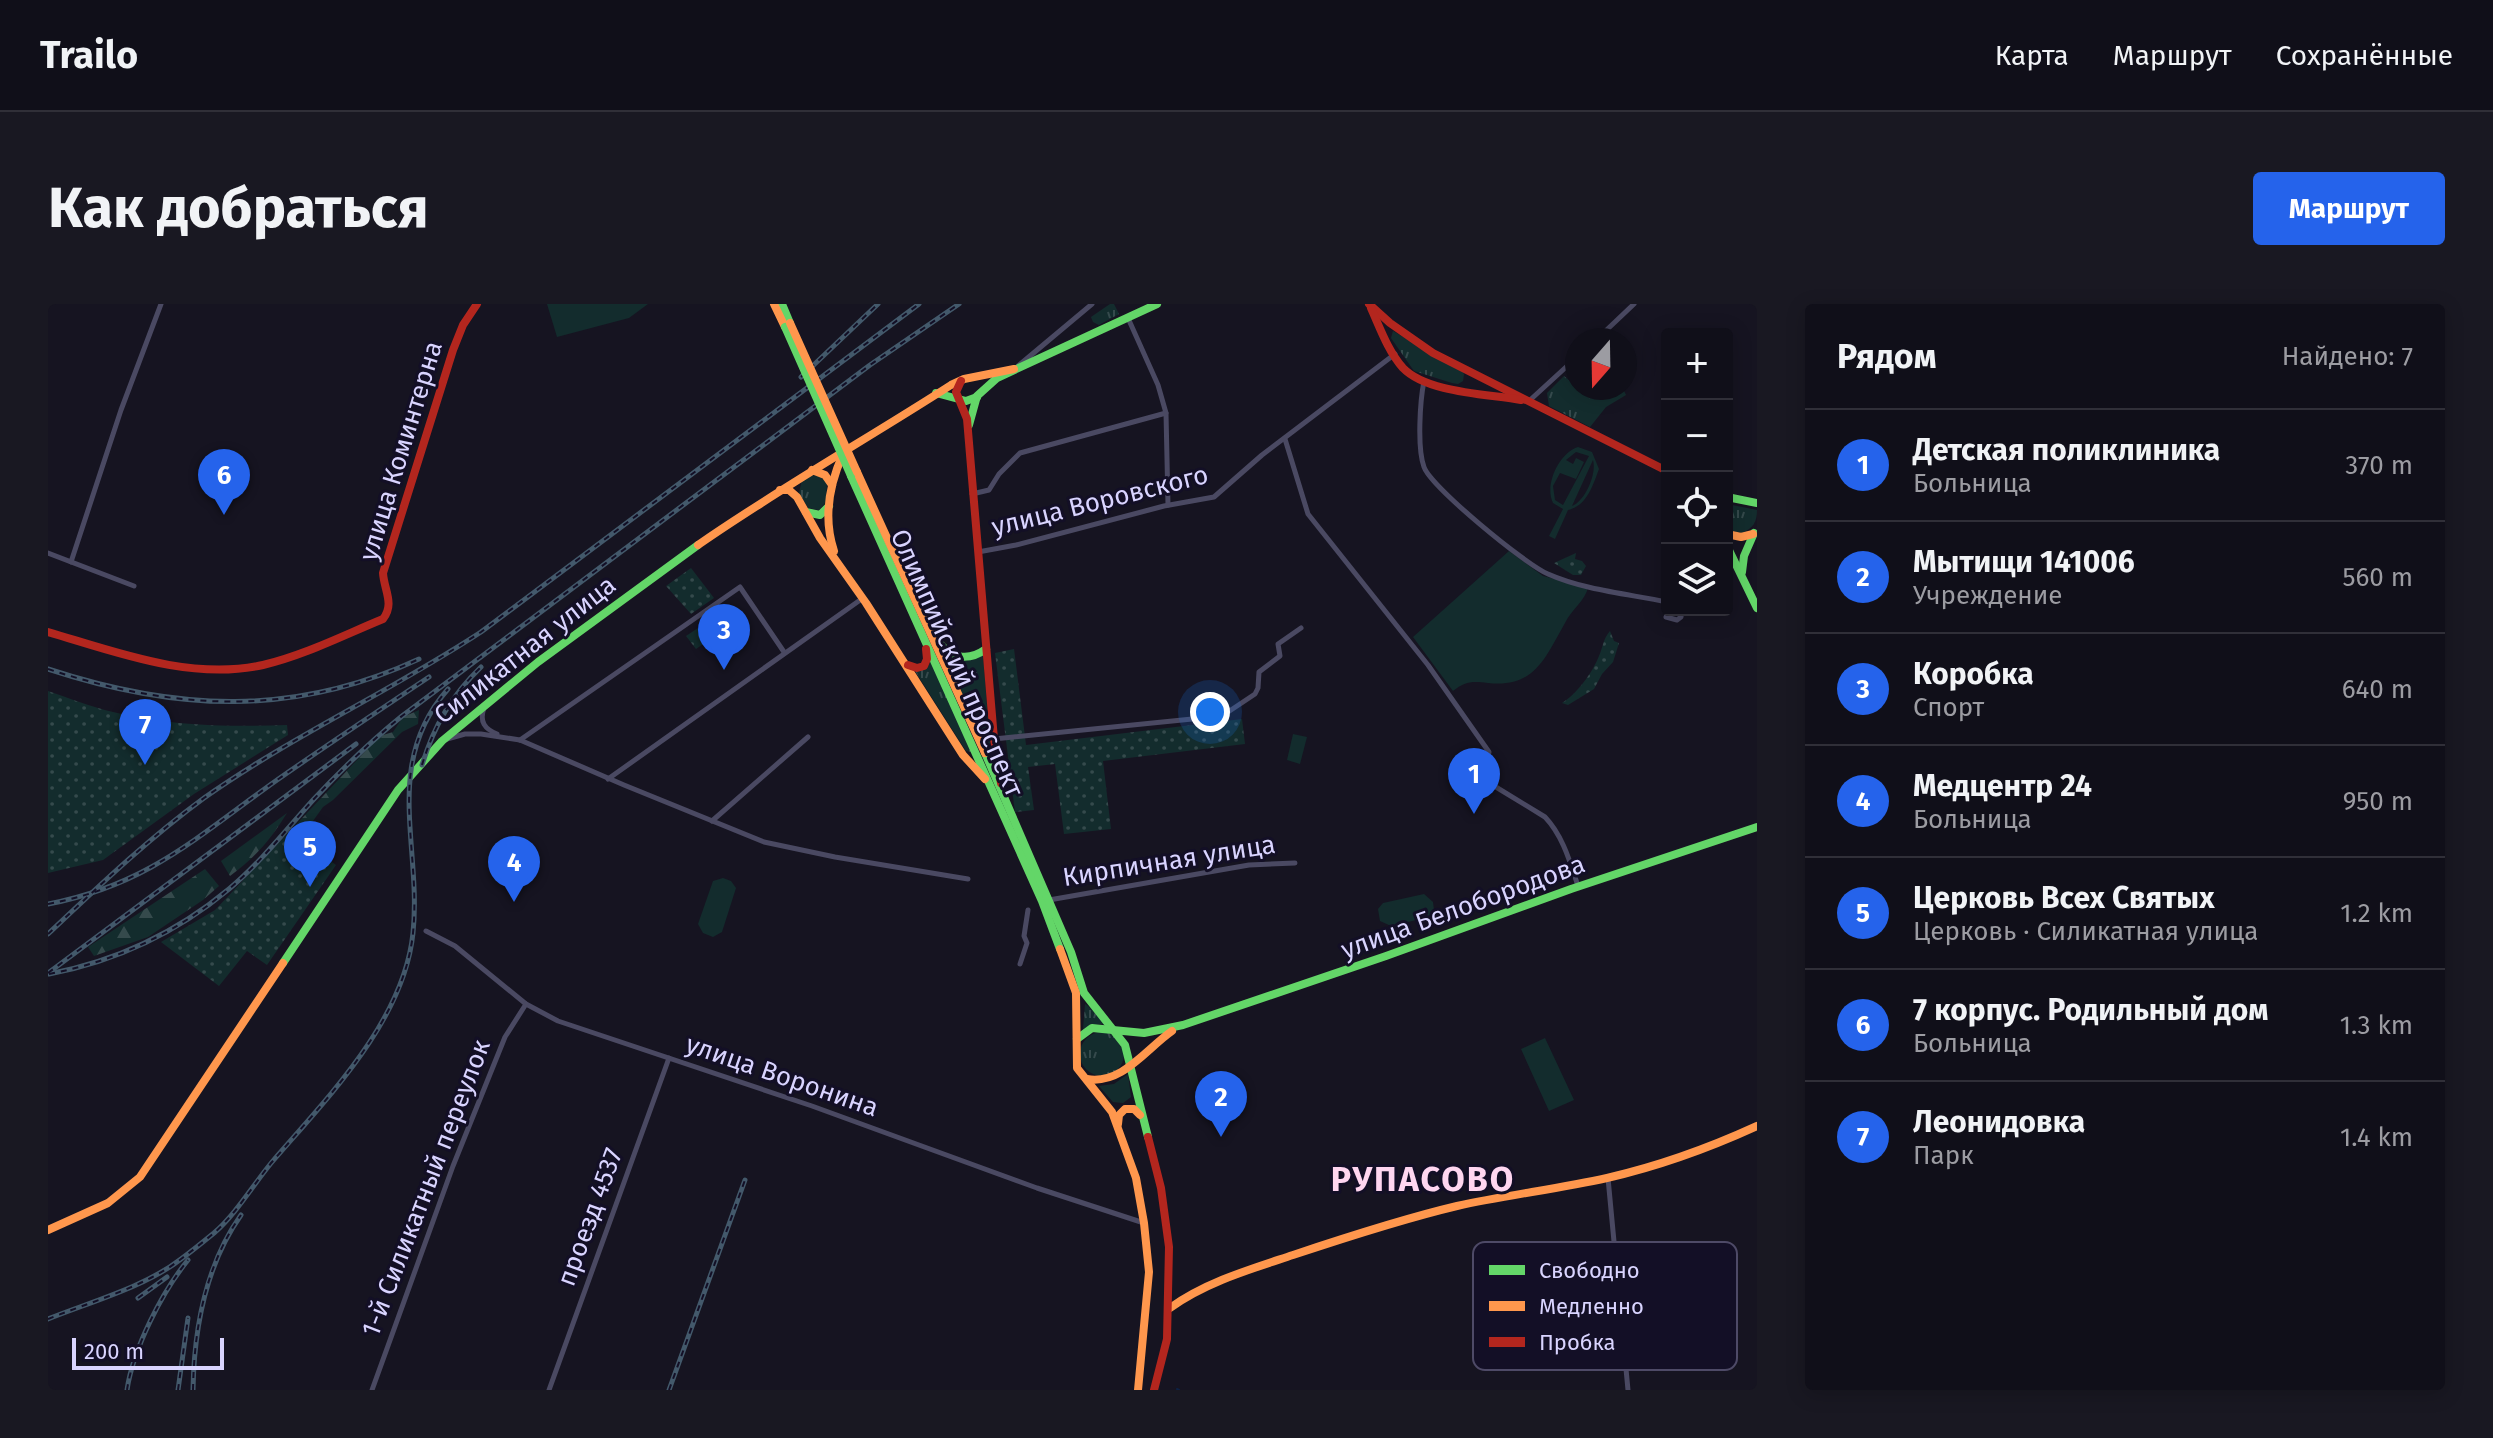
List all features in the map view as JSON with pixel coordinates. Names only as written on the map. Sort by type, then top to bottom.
[{"type":"main road","name":"улица Коминтерна","points":[[48,632],[147,659],[223,670],[272,662],[367,626],[389,614],[391,605],[382,581],[383,573],[453,350],[463,325],[477,304]]},
{"type":"main road","name":"Олимпийский проспект","points":[[774,304],[787,325],[1003,793],[1049,900],[1084,993],[1125,1045],[1161,1188],[1169,1247],[1166,1346],[1154,1388]]},
{"type":"main road","name":"Олимпийский проспект","points":[[782,304],[787,325]]},
{"type":"main road","points":[[934,394],[944,393],[971,401],[997,378],[1014,369],[1157,304]]},
{"type":"main road","points":[[1370,305],[1433,353],[1661,468]]},
{"type":"main road","points":[[1370,305],[1387,342],[1409,373],[1424,381],[1456,389],[1528,402]]},
{"type":"main road","points":[[1387,342],[1388,333],[1397,328]]},
{"type":"main road","points":[[1456,389],[1466,382],[1463,368]]},
{"type":"main road","name":"Силикатная улица","points":[[48,1230],[108,1203],[140,1177],[259,1002],[370,830],[398,790],[442,741],[485,704],[641,585],[778,490],[843,454],[934,394],[964,379],[1014,369]]},
{"type":"main road","points":[[968,435],[977,383],[964,379],[956,389],[965,413],[968,435],[994,739],[1003,793]]},
{"type":"main road","points":[[838,560],[828,533],[832,485],[843,454]]},
{"type":"main road","points":[[797,497],[797,486],[808,472],[822,473],[832,485]]},
{"type":"main road","points":[[778,490],[789,490],[797,497],[963,755],[989,784]]},
{"type":"main road","points":[[803,509],[813,515],[823,514],[831,500]]},
{"type":"main road","points":[[1733,500],[1755,505]]},
{"type":"main road","points":[[1733,535],[1741,537],[1756,531]]},
{"type":"main road","points":[[1742,574],[1744,556],[1756,531]]},
{"type":"main road","points":[[1733,557],[1757,608]]},
{"type":"main road","name":"Олимпийский проспект","points":[[927,634],[989,784],[1028,865],[1073,984],[1078,1009],[1077,1068],[1104,1100],[1118,1125],[1136,1178],[1149,1272],[1140,1387]]},
{"type":"main road","points":[[927,634],[948,654],[959,658],[974,657],[986,649]]},
{"type":"main road","points":[[905,662],[917,668],[925,664],[927,634]]},
{"type":"main road","name":"улица Белобородова","points":[[1183,1025],[1578,886],[1757,827]]},
{"type":"main road","points":[[1075,1045],[1080,1034],[1092,1028],[1144,1033],[1183,1025]]},
{"type":"main road","points":[[1085,1078],[1107,1081],[1165,1035],[1183,1025]]},
{"type":"main road","points":[[1118,1125],[1119,1115],[1125,1109],[1134,1109],[1142,1117]]},
{"type":"main road","points":[[1169,1311],[1173,1303],[1183,1296],[1271,1263],[1438,1211],[1608,1178],[1697,1153],[1757,1126]]},
{"type":"main road","points":[[1170,1283],[1174,1292],[1183,1296]]},
{"type":"street","points":[[71,562],[121,410],[161,304]]},
{"type":"street","points":[[1014,369],[1092,304]]},
{"type":"street","points":[[1609,328],[1634,304]]},
{"type":"street","points":[[1128,318],[1158,385],[1166,413],[1168,505]]},
{"type":"street","name":"улица Воровского","points":[[977,552],[1016,545],[1168,505],[1214,497],[1395,354]]},
{"type":"street","points":[[1528,402],[1565,368]]},
{"type":"street","points":[[1424,381],[1421,398],[1423,464],[1431,478],[1447,494],[1541,571],[1661,601]]},
{"type":"street","points":[[972,494],[989,490],[999,474],[1020,453],[1166,413]]},
{"type":"street","points":[[1285,439],[1308,514],[1436,675],[1489,752],[1484,776],[1486,781],[1545,817],[1551,824],[1561,840],[1578,886]]},
{"type":"street","points":[[48,553],[134,586]]},
{"type":"street","points":[[520,740],[740,587],[784,652]]},
{"type":"street","points":[[608,779],[863,598]]},
{"type":"street","points":[[1666,617],[1677,620],[1681,616]]},
{"type":"street","points":[[994,739],[1222,716],[1255,694],[1259,672],[1280,656],[1278,644],[1301,628]]},
{"type":"street","points":[[485,704],[481,718],[483,723],[501,736]]},
{"type":"street","points":[[467,719],[471,728],[481,734]]},
{"type":"street","points":[[442,741],[465,734],[520,740],[712,821],[791,849],[968,879]]},
{"type":"street","points":[[712,821],[808,737]]},
{"type":"street","name":"Кирпичная улица","points":[[1049,900],[1249,865],[1295,863]]},
{"type":"street","points":[[1020,964],[1027,943],[1024,936],[1028,910]]},
{"type":"street","name":"улица Воронина","points":[[426,931],[455,946],[526,1004],[558,1021],[812,1106],[1037,1188],[1144,1223]]},
{"type":"street","name":"1-й Силикатный переулок","points":[[372,1390],[453,1166],[505,1037],[526,1004]]},
{"type":"street","name":"проезд 4537","points":[[549,1390],[669,1058]]},
{"type":"street","points":[[1608,1178],[1614,1242]]},
{"type":"street","points":[[1626,1370],[1628,1390]]},
{"type":"green space","points":[[547,304],[648,304],[629,318],[557,337]]},
{"type":"green space","points":[[1114,304],[1119,314],[1099,325],[1093,322],[1091,317]]},
{"type":"green space","points":[[1393,331],[1461,370],[1463,381],[1452,383],[1414,371],[1391,338]]},
{"type":"green space","points":[[1564,376],[1565,400],[1618,400],[1606,407],[1590,427],[1549,406],[1547,393]]},
{"type":"green space","points":[[1578,447],[1592,452],[1599,469],[1585,499],[1568,510],[1555,539],[1549,536],[1563,509],[1553,503],[1550,488],[1555,470],[1571,450]],"holes":[[[1576,452],[1589,456],[1563,505],[1555,500],[1553,486],[1560,473],[1576,479],[1584,462],[1576,458],[1573,464],[1566,460]],[[1593,460],[1589,486],[1572,506]]]},
{"type":"green space","points":[[811,475],[820,476],[827,483],[826,502],[819,510],[808,508],[799,493],[802,480]]},
{"type":"green space","points":[[1733,505],[1757,510],[1752,527],[1742,533],[1733,531]]},
{"type":"green space","points":[[1509,551],[1543,576],[1588,587],[1587,592],[1544,659],[1528,675],[1504,683],[1469,682],[1453,691],[1413,637]]},
{"type":"green space","points":[[1576,553],[1575,559],[1586,566],[1581,575],[1573,575],[1554,563]]},
{"type":"green space","points":[[691,568],[714,598],[691,614],[666,586]]},
{"type":"green space","points":[[713,618],[722,631],[696,649],[686,636]]},
{"type":"green space","points":[[1610,631],[1614,641],[1619,643],[1613,662],[1594,689],[1568,705],[1562,703],[1588,676]]},
{"type":"green space","points":[[1014,649],[1026,745],[1242,719],[1245,744],[1103,761],[1111,829],[1064,834],[1055,764],[1028,767],[1034,810],[1015,812],[995,653]]},
{"type":"green space","points":[[983,654],[990,744],[986,747],[945,658],[966,661]]},
{"type":"green space","points":[[932,660],[971,752],[966,751],[915,671],[927,668]]},
{"type":"green space","points":[[48,691],[134,717],[178,723],[287,725],[288,735],[194,794],[103,860],[48,873]]},
{"type":"green space","points":[[419,710],[418,724],[402,732],[323,807],[300,839],[290,831],[373,743],[393,732],[403,717]]},
{"type":"green space","points":[[1293,734],[1307,737],[1300,764],[1287,760]]},
{"type":"green space","points":[[287,813],[262,848],[230,876],[221,861]]},
{"type":"green space","points":[[290,831],[336,865],[267,965],[247,951],[219,986],[161,942],[215,910]]},
{"type":"green space","points":[[205,869],[219,886],[203,900],[148,937],[94,956],[88,947]]},
{"type":"green space","points":[[723,878],[731,881],[736,888],[722,932],[713,937],[703,933],[698,924],[713,881]]},
{"type":"green space","points":[[1424,894],[1433,902],[1434,910],[1429,917],[1391,926],[1380,921],[1378,909],[1383,903]]},
{"type":"green space","points":[[1085,1004],[1106,1024],[1094,1024],[1083,1030]]},
{"type":"green space","points":[[1102,1032],[1118,1038],[1124,1054],[1118,1070],[1102,1076],[1086,1070],[1080,1054],[1086,1038]]},
{"type":"green space","points":[[1545,1038],[1574,1100],[1549,1111],[1521,1049]]},
{"type":"green space","points":[[1128,1074],[1131,1097],[1123,1103],[1113,1102],[1099,1086],[1114,1084]]},
{"type":"railway","points":[[801,377],[878,304]]},
{"type":"railway","points":[[48,934],[143,847],[204,798],[272,754],[481,632],[919,304]]},
{"type":"railway","points":[[49,974],[122,953],[167,932],[209,905],[251,868],[334,778],[402,716],[870,365],[959,304]]},
{"type":"railway","points":[[48,669],[142,693],[189,700],[235,702],[280,699],[326,691],[372,678],[419,659]]},
{"type":"railway","points":[[422,765],[445,712],[481,667]]},
{"type":"railway","points":[[48,904],[115,884],[170,856],[429,677]]},
{"type":"railway","points":[[48,1319],[151,1278],[214,1233],[338,1085],[379,1027],[407,965],[413,933],[410,776],[416,747],[428,717],[448,689]]},
{"type":"railway","points":[[48,973],[356,744]]},
{"type":"railway","points":[[669,1390],[745,1180]]},
{"type":"railway","points":[[193,1390],[199,1321],[210,1277],[218,1255],[241,1215]]},
{"type":"railway","points":[[127,1390],[135,1357],[150,1322],[168,1288],[188,1260]]},
{"type":"railway","points":[[138,1298],[167,1277]]},
{"type":"railway","points":[[178,1390],[188,1318]]},
{"type":"traffic: fast","points":[[782,304],[790,323]]},
{"type":"traffic: fast","points":[[969,425],[977,396],[997,378],[1157,304]]},
{"type":"traffic: fast","points":[[785,327],[851,476]]},
{"type":"traffic: fast","points":[[936,393],[966,401],[977,397]]},
{"type":"traffic: fast","points":[[851,476],[1042,901],[1060,949]]},
{"type":"traffic: fast","points":[[1733,498],[1757,503]]},
{"type":"traffic: fast","points":[[806,512],[820,515],[829,506]]},
{"type":"traffic: fast","points":[[1742,572],[1744,556],[1754,533]]},
{"type":"traffic: fast","points":[[283,963],[398,790],[442,741],[538,662],[698,545]]},
{"type":"traffic: fast","points":[[1733,558],[1757,608]]},
{"type":"traffic: fast","points":[[940,644],[962,657],[986,649]]},
{"type":"traffic: fast","points":[[985,753],[1071,952],[1084,993],[1125,1045],[1148,1137]]},
{"type":"traffic: fast","points":[[1077,1039],[1092,1028],[1144,1033],[1183,1025],[1757,827]]},
{"type":"traffic: slow","points":[[774,304],[785,327]]},
{"type":"traffic: slow","points":[[790,323],[857,472]]},
{"type":"traffic: slow","points":[[698,545],[951,385],[964,379],[1014,369]]},
{"type":"traffic: slow","points":[[834,551],[829,526],[829,502],[843,454]]},
{"type":"traffic: slow","points":[[812,470],[825,475],[832,485]]},
{"type":"traffic: slow","points":[[857,472],[985,753]]},
{"type":"traffic: slow","points":[[780,490],[789,490],[797,497],[820,538],[866,603],[963,755],[985,779]]},
{"type":"traffic: slow","points":[[1733,535],[1753,534]]},
{"type":"traffic: slow","points":[[1060,949],[1076,993],[1077,1068],[1112,1112],[1136,1178],[1144,1223],[1149,1272],[1138,1390]]},
{"type":"traffic: slow","points":[[48,1230],[108,1203],[140,1177],[283,963]]},
{"type":"traffic: slow","points":[[1087,1079],[1111,1077],[1122,1071],[1172,1031]]},
{"type":"traffic: slow","points":[[1118,1124],[1119,1115],[1125,1109],[1134,1109],[1140,1115]]},
{"type":"traffic: slow","points":[[1170,1308],[1229,1277],[1375,1229],[1457,1206],[1626,1173],[1684,1156],[1757,1126]]},
{"type":"traffic: jam","points":[[48,632],[154,662],[181,667],[236,669],[294,656],[383,619],[389,602],[383,573],[453,350],[463,325],[477,304]]},
{"type":"traffic: jam","points":[[1369,304],[1433,353],[1661,468]]},
{"type":"traffic: jam","points":[[1371,308],[1393,354],[1403,368],[1414,376],[1442,388],[1521,400]]},
{"type":"traffic: jam","points":[[961,381],[956,392],[967,419],[994,739],[1001,783]]},
{"type":"traffic: jam","points":[[908,665],[917,668],[924,666],[926,649]]},
{"type":"traffic: jam","points":[[1148,1137],[1161,1188],[1169,1247],[1167,1339],[1154,1390]]},
{"type":"place","name":"7 корпус. Родильный дом","points":[[224,515]]},
{"type":"place","name":"Коробка","points":[[724,670]]},
{"type":"place","name":"Леонидовка","points":[[145,765]]},
{"type":"place","name":"Детская поликлиника","points":[[1474,814]]},
{"type":"place","name":"Церковь Всех Святых","points":[[310,887]]},
{"type":"place","name":"Медцентр 24","points":[[514,902]]},
{"type":"place","name":"Мытищи 141006","points":[[1221,1137]]},
{"type":"district","name":"РУПАСОВО","points":[[1423,1179]]}]
